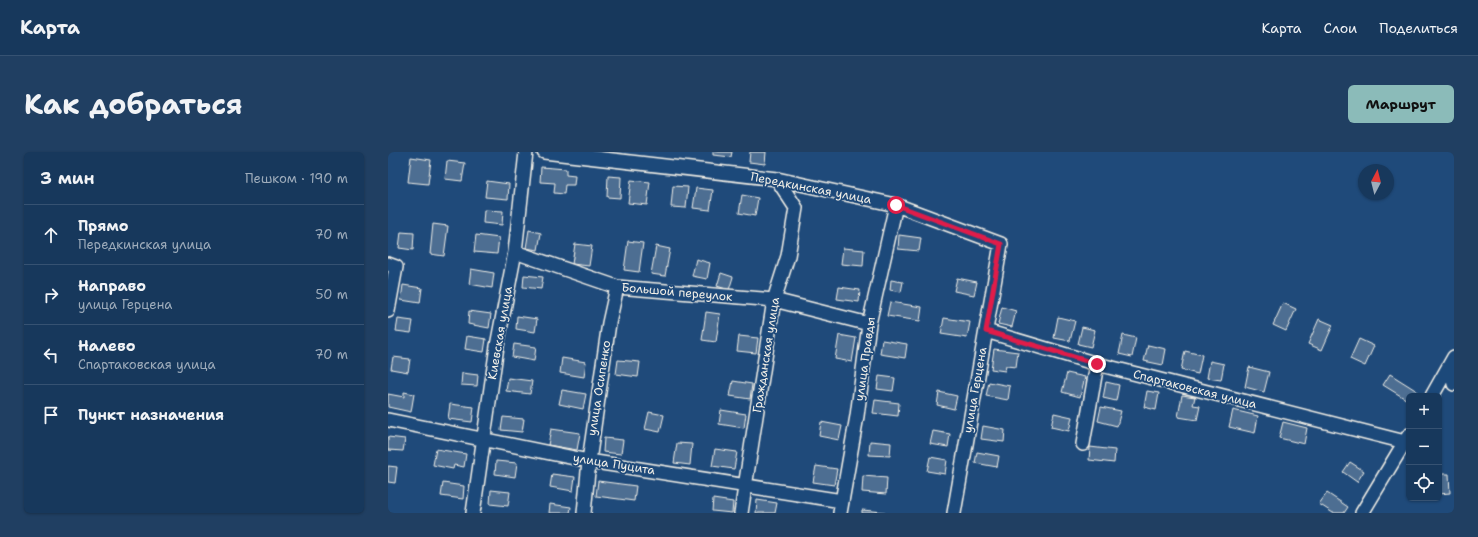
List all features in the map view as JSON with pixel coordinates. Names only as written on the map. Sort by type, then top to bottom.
[{"type":"street","name":"Киевская улица","points":[[474,513],[497,346],[515,252],[526,152]]},
{"type":"street","name":"Передкинская улица","points":[[544,152],[777,179],[896,205],[1001,244]]},
{"type":"street","name":"Гражданская улица","points":[[741,513],[774,300],[788,256],[796,208],[777,179]]},
{"type":"street","name":"улица Правды","points":[[841,507],[857,416],[869,324],[896,205]]},
{"type":"street","name":"улица Герцена","points":[[954,513],[1001,244]]},
{"type":"street","name":"Большой переулок","points":[[515,252],[617,287],[774,300],[869,324]]},
{"type":"street","points":[[388,311],[392,265]]},
{"type":"street","name":"улица Осипенко","points":[[584,513],[588,461],[609,323],[617,287]]},
{"type":"street","name":"Спартаковская улица","points":[[986,331],[1097,364],[1406,438]]},
{"type":"street","points":[[1452,362],[1454,384]]},
{"type":"street","points":[[1434,393],[1452,362]]},
{"type":"street","points":[[1083,444],[1097,364]]},
{"type":"street","name":"улица Пуцита","points":[[388,420],[588,461],[746,486],[841,507]]},
{"type":"street","points":[[1362,513],[1406,440]]},
{"type":"building","points":[[713,152],[732,152],[731,157],[713,155]]},
{"type":"building","points":[[750,152],[766,152],[765,164],[749,162]]},
{"type":"building","points":[[411,157],[431,160],[428,184],[408,182]]},
{"type":"building","points":[[447,161],[465,163],[462,181],[445,179]]},
{"type":"building","points":[[541,167],[566,169],[566,175],[575,176],[574,185],[565,185],[564,194],[554,193],[555,183],[540,182]]},
{"type":"building","points":[[608,176],[621,177],[620,198],[607,197]]},
{"type":"building","points":[[631,180],[650,182],[647,205],[628,203]]},
{"type":"building","points":[[487,181],[509,184],[508,199],[485,197]]},
{"type":"building","points":[[673,186],[688,187],[686,208],[671,207]]},
{"type":"building","points":[[696,188],[713,190],[710,210],[693,208]]},
{"type":"building","points":[[742,195],[758,198],[755,216],[739,213]]},
{"type":"building","points":[[484,210],[503,211],[502,225],[483,223]]},
{"type":"building","points":[[433,224],[448,226],[444,256],[430,254]]},
{"type":"building","points":[[529,230],[541,233],[538,250],[526,248]]},
{"type":"building","points":[[401,232],[414,233],[413,250],[399,248]]},
{"type":"building","points":[[476,235],[499,238],[497,254],[474,252]]},
{"type":"building","points":[[899,235],[921,238],[919,251],[898,249]]},
{"type":"building","points":[[628,241],[643,243],[639,272],[624,270]]},
{"type":"building","points":[[575,244],[592,246],[589,266],[572,264]]},
{"type":"building","points":[[656,246],[670,249],[665,276],[651,274]]},
{"type":"building","points":[[843,248],[864,250],[863,266],[841,264]]},
{"type":"building","points":[[696,259],[710,263],[707,279],[692,276]]},
{"type":"building","points":[[471,269],[494,273],[492,288],[469,284]]},
{"type":"building","points":[[721,273],[733,277],[729,290],[717,286]]},
{"type":"building","points":[[524,275],[543,277],[541,289],[523,287]]},
{"type":"building","points":[[957,278],[977,282],[974,295],[954,291]]},
{"type":"building","points":[[891,280],[903,282],[901,292],[890,290]]},
{"type":"building","points":[[403,285],[422,288],[420,303],[401,300]]},
{"type":"building","points":[[839,287],[860,290],[859,302],[837,299]]},
{"type":"building","points":[[890,302],[922,307],[920,321],[887,316]]},
{"type":"building","points":[[1283,303],[1296,309],[1286,331],[1273,325]]},
{"type":"building","points":[[1002,307],[1016,311],[1012,327],[998,324]]},
{"type":"building","points":[[469,311],[491,314],[489,328],[468,324]]},
{"type":"building","points":[[706,312],[720,314],[716,342],[702,340]]},
{"type":"building","points":[[517,316],[537,319],[535,332],[516,329]]},
{"type":"building","points":[[1058,317],[1075,321],[1070,341],[1054,338]]},
{"type":"building","points":[[944,318],[970,322],[967,338],[941,334]]},
{"type":"building","points":[[398,319],[413,321],[411,333],[396,331]]},
{"type":"building","points":[[1319,319],[1333,325],[1322,350],[1308,344]]},
{"type":"building","points":[[1082,327],[1095,330],[1091,347],[1078,344]]},
{"type":"building","points":[[839,335],[856,338],[852,362],[835,359]]},
{"type":"building","points":[[1123,335],[1136,338],[1132,357],[1119,354]]},
{"type":"building","points":[[467,336],[486,339],[484,352],[465,349]]},
{"type":"building","points":[[739,336],[758,338],[756,353],[737,351]]},
{"type":"building","points":[[1359,339],[1374,346],[1365,366],[1350,359]]},
{"type":"building","points":[[882,340],[907,344],[905,358],[880,354]]},
{"type":"building","points":[[514,344],[536,347],[534,361],[512,357]]},
{"type":"building","points":[[1148,345],[1166,349],[1163,365],[1144,361]]},
{"type":"building","points":[[994,349],[1018,352],[1016,367],[1006,366],[1005,371],[991,369]]},
{"type":"building","points":[[1185,351],[1202,355],[1198,374],[1181,370]]},
{"type":"building","points":[[393,357],[410,359],[408,372],[391,369]]},
{"type":"building","points":[[562,358],[586,362],[584,377],[560,373]]},
{"type":"building","points":[[618,360],[640,362],[638,377],[616,374]]},
{"type":"building","points":[[1210,361],[1224,364],[1221,380],[1207,378]]},
{"type":"building","points":[[1249,367],[1269,372],[1264,392],[1245,387]]},
{"type":"building","points":[[462,373],[478,375],[477,386],[461,385]]},
{"type":"building","points":[[1067,373],[1085,377],[1080,397],[1062,392]]},
{"type":"building","points":[[1390,374],[1417,391],[1416,393],[1406,393],[1406,399],[1383,385]]},
{"type":"building","points":[[879,376],[895,378],[893,391],[877,389]]},
{"type":"building","points":[[508,378],[532,381],[530,394],[506,391]]},
{"type":"building","points":[[733,381],[752,384],[750,399],[730,396]]},
{"type":"building","points":[[989,382],[1010,386],[1008,400],[986,396]]},
{"type":"building","points":[[1106,382],[1119,385],[1116,401],[1103,398]]},
{"type":"building","points":[[562,390],[586,394],[583,409],[559,404]]},
{"type":"building","points":[[1147,391],[1159,393],[1156,410],[1144,407]]},
{"type":"building","points":[[404,392],[414,394],[411,412],[388,407],[388,394],[404,397]]},
{"type":"building","points":[[939,392],[957,396],[954,409],[937,405]]},
{"type":"building","points":[[1182,395],[1195,397],[1193,405],[1200,406],[1197,420],[1178,417]]},
{"type":"building","points":[[875,400],[899,403],[898,416],[873,413]]},
{"type":"building","points":[[450,404],[474,407],[472,422],[448,419]]},
{"type":"building","points":[[1101,407],[1121,411],[1117,426],[1098,421]]},
{"type":"building","points":[[721,410],[746,414],[744,428],[719,424]]},
{"type":"building","points":[[1233,410],[1258,416],[1255,433],[1229,427]]},
{"type":"building","points":[[649,412],[664,415],[660,432],[645,429]]},
{"type":"building","points":[[1054,413],[1072,417],[1069,431],[1051,427]]},
{"type":"building","points":[[503,417],[524,419],[522,432],[501,430]]},
{"type":"building","points":[[821,422],[842,426],[839,440],[819,436]]},
{"type":"building","points":[[1283,422],[1307,428],[1304,444],[1279,438]]},
{"type":"building","points":[[983,426],[1005,430],[1004,442],[981,439]]},
{"type":"building","points":[[551,429],[580,433],[577,450],[548,445]]},
{"type":"building","points":[[933,431],[950,434],[948,447],[930,444]]},
{"type":"building","points":[[388,437],[405,439],[403,451],[388,450]]},
{"type":"building","points":[[604,438],[623,440],[621,454],[603,452]]},
{"type":"building","points":[[870,441],[891,443],[890,456],[869,455]]},
{"type":"building","points":[[677,443],[692,444],[690,465],[674,463]]},
{"type":"building","points":[[1090,447],[1115,450],[1114,463],[1089,460]]},
{"type":"building","points":[[436,449],[466,454],[464,467],[454,465],[453,469],[433,465]]},
{"type":"building","points":[[715,449],[737,452],[734,469],[712,466]]},
{"type":"building","points":[[977,452],[999,456],[997,467],[975,463]]},
{"type":"building","points":[[930,457],[947,460],[945,474],[927,471]]},
{"type":"building","points":[[496,461],[517,463],[515,477],[495,474]]},
{"type":"building","points":[[1350,462],[1364,471],[1357,482],[1343,472]]},
{"type":"building","points":[[388,466],[397,467],[395,483],[388,482]]},
{"type":"building","points":[[816,466],[837,469],[834,485],[813,482]]},
{"type":"building","points":[[552,474],[575,477],[573,491],[550,487]]},
{"type":"building","points":[[1442,474],[1449,474],[1450,493],[1442,494]]},
{"type":"building","points":[[863,476],[887,478],[886,494],[862,492]]},
{"type":"building","points":[[598,481],[636,486],[634,501],[596,496]]},
{"type":"building","points":[[443,483],[464,486],[463,499],[441,496]]},
{"type":"building","points":[[491,490],[510,492],[508,506],[490,504]]},
{"type":"building","points":[[1327,493],[1348,507],[1344,513],[1333,513],[1319,504]]},
{"type":"building","points":[[713,499],[733,502],[732,513],[712,511]]},
{"type":"building","points":[[757,500],[777,503],[775,513],[756,513]]},
{"type":"building","points":[[550,504],[571,507],[570,513],[549,513]]},
{"type":"building","points":[[862,510],[884,512],[884,513],[862,513]]},
{"type":"route","points":[[896,205],[1001,244],[986,331],[1097,364]]}]
